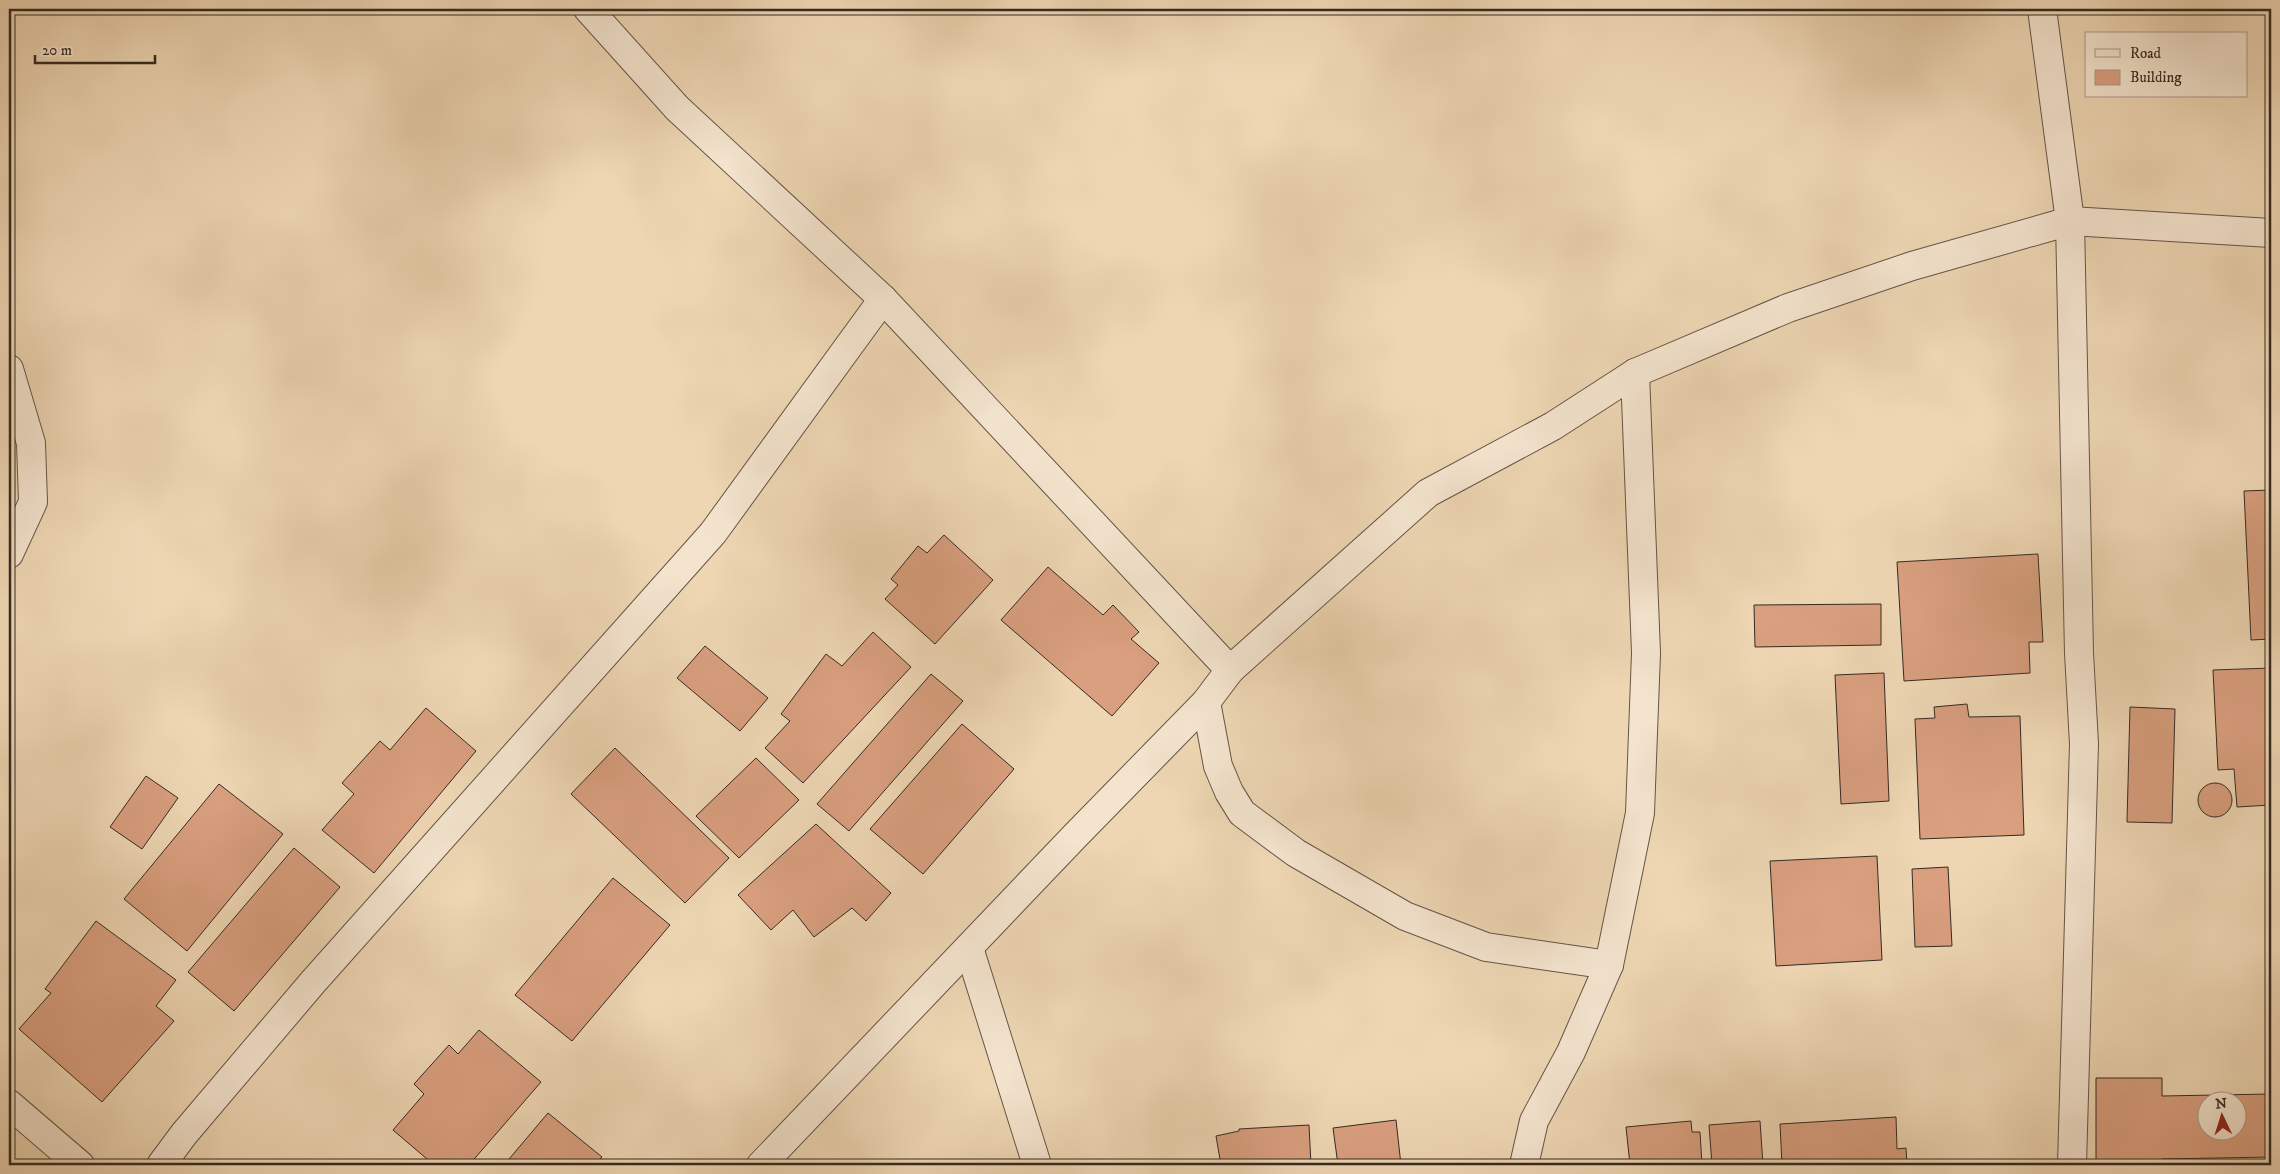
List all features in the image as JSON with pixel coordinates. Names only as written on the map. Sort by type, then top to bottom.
[{"type":"street","points":[[588,9],[677,108],[883,299],[1230,670]]},
{"type":"street","points":[[2042,9],[2070,222],[2079,653],[2084,744],[2072,1165]]},
{"type":"street","points":[[761,1165],[1075,836],[1206,702],[1230,670],[1428,493],[1553,426],[1635,373],[1788,308],[1912,266],[2070,222],[2271,233]]},
{"type":"street","points":[[161,1165],[184,1134],[314,982],[713,534],[883,299]]},
{"type":"street","points":[[9,369],[31,443],[33,502],[9,554]]},
{"type":"street","points":[[1524,1165],[1534,1122],[1571,1052],[1609,965],[1640,813],[1646,653],[1635,373]]},
{"type":"street","points":[[1206,702],[1218,766],[1229,792],[1242,813],[1296,853],[1405,916],[1486,947],[1609,965]]},
{"type":"street","points":[[970,948],[1037,1165]]},
{"type":"street","points":[[9,1104],[80,1165]]},
{"type":"building","points":[[2271,490],[2271,639],[2251,640],[2244,491]]},
{"type":"building","points":[[944,535],[993,580],[935,644],[885,599],[898,585],[891,579],[918,546],[927,553]]},
{"type":"building","points":[[2038,554],[2043,642],[2029,642],[2030,673],[1904,681],[1897,562]]},
{"type":"building","points":[[1048,567],[1103,615],[1113,605],[1139,632],[1131,639],[1159,663],[1112,716],[1001,620]]},
{"type":"building","points":[[1881,604],[1881,645],[1755,647],[1754,605]]},
{"type":"building","points":[[873,632],[911,667],[803,783],[765,748],[790,721],[781,714],[826,654],[842,666]]},
{"type":"building","points":[[705,646],[768,698],[740,731],[677,678]]},
{"type":"building","points":[[2271,668],[2271,805],[2237,807],[2234,769],[2218,770],[2213,670]]},
{"type":"building","points":[[1884,673],[1889,801],[1841,804],[1835,675]]},
{"type":"building","points":[[931,674],[963,701],[849,831],[817,804]]},
{"type":"building","points":[[1967,704],[1969,717],[2020,716],[2024,835],[1920,839],[1915,719],[1935,718],[1934,707]]},
{"type":"building","points":[[2130,707],[2175,709],[2172,823],[2127,822]]},
{"type":"building","points":[[426,708],[476,751],[374,873],[322,830],[354,794],[342,783],[380,741],[390,750]]},
{"type":"building","points":[[962,724],[1014,769],[923,874],[870,829]]},
{"type":"building","points":[[615,748],[729,858],[685,903],[571,794]]},
{"type":"building","points":[[756,758],[799,800],[739,858],[696,816]]},
{"type":"building","points":[[146,776],[178,798],[142,849],[110,827]]},
{"type":"building","points":[[2215,783],[2227,788],[2232,800],[2227,812],[2215,817],[2203,812],[2198,800],[2203,788]]},
{"type":"building","points":[[219,784],[283,834],[187,951],[124,899]]},
{"type":"building","points":[[816,824],[891,893],[866,921],[852,908],[814,937],[793,910],[771,930],[738,895]]},
{"type":"building","points":[[294,848],[340,887],[234,1011],[188,972]]},
{"type":"building","points":[[1877,856],[1882,960],[1776,966],[1770,861]]},
{"type":"building","points":[[1948,867],[1952,946],[1915,947],[1912,869]]},
{"type":"building","points":[[613,878],[670,925],[572,1041],[515,995]]},
{"type":"building","points":[[96,921],[176,980],[156,1006],[174,1021],[102,1102],[19,1029],[51,993],[45,989]]},
{"type":"building","points":[[479,1030],[541,1082],[469,1165],[434,1165],[393,1130],[424,1094],[414,1084],[449,1045],[458,1054]]},
{"type":"building","points":[[2096,1078],[2162,1078],[2162,1096],[2198,1095],[2198,1142],[2248,1142],[2248,1094],[2271,1094],[2271,1157],[2162,1159],[2162,1165],[2096,1165]]},
{"type":"building","points":[[548,1113],[602,1157],[595,1165],[504,1165]]},
{"type":"building","points":[[1896,1117],[1897,1149],[1906,1148],[1907,1165],[1782,1165],[1780,1124]]},
{"type":"building","points":[[1396,1120],[1401,1165],[1338,1165],[1333,1128]]},
{"type":"building","points":[[1691,1121],[1692,1132],[1700,1132],[1702,1165],[1630,1165],[1626,1127]]},
{"type":"building","points":[[1760,1121],[1763,1165],[1712,1165],[1709,1125]]},
{"type":"building","points":[[1309,1125],[1311,1165],[1221,1165],[1216,1136],[1239,1131],[1239,1129]]}]
